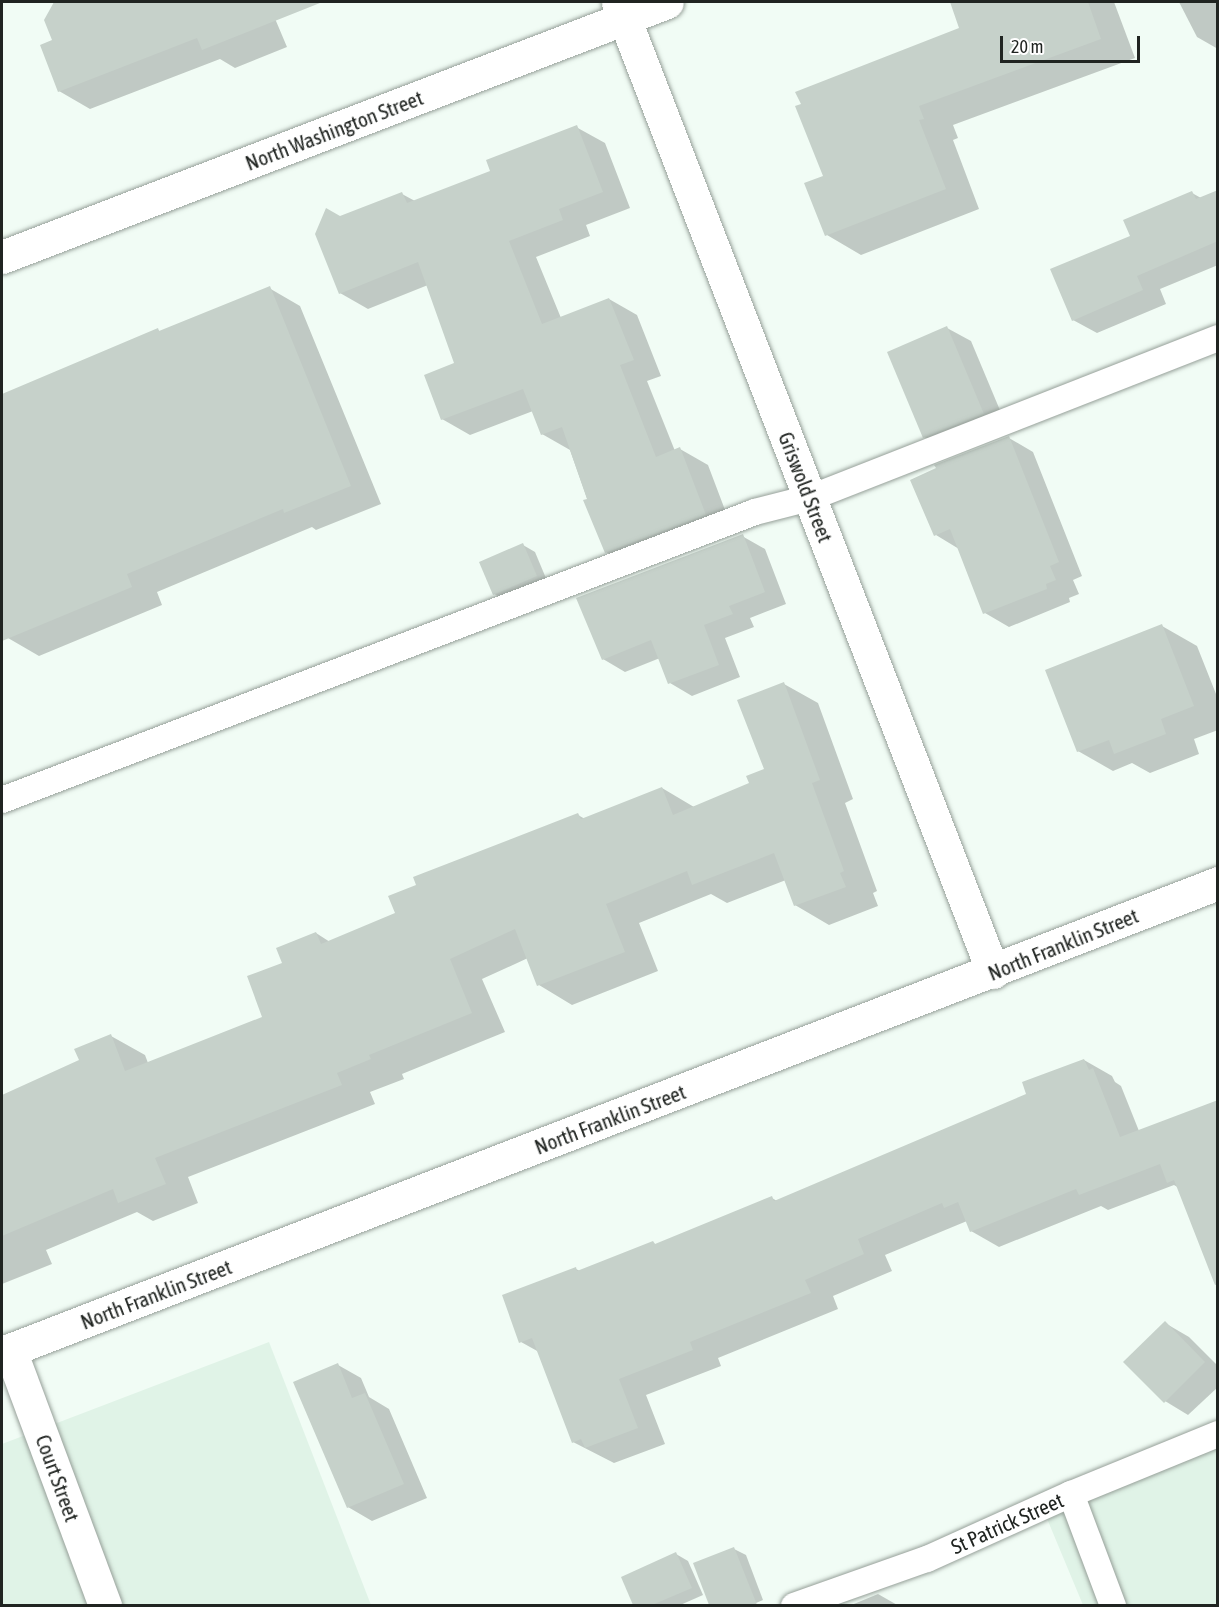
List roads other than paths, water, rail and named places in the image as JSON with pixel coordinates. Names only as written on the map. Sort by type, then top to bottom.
[{"type":"street","name":"North Washington Street","points":[[2,257],[621,10],[667,2]]},
{"type":"street","name":"Griswold Street","points":[[621,10],[993,972]]},
{"type":"street","name":"North Franklin Street","points":[[6,1352],[993,972],[1218,883]]},
{"type":"street","name":"Court Street","points":[[6,1352],[105,1605]]},
{"type":"lane","points":[[2,800],[754,512],[810,498],[1218,338]]},
{"type":"lane","name":"St Patrick Street","points":[[794,1605],[927,1559],[1071,1494],[1218,1434]]},
{"type":"lane","points":[[1071,1494],[1113,1605]]}]
